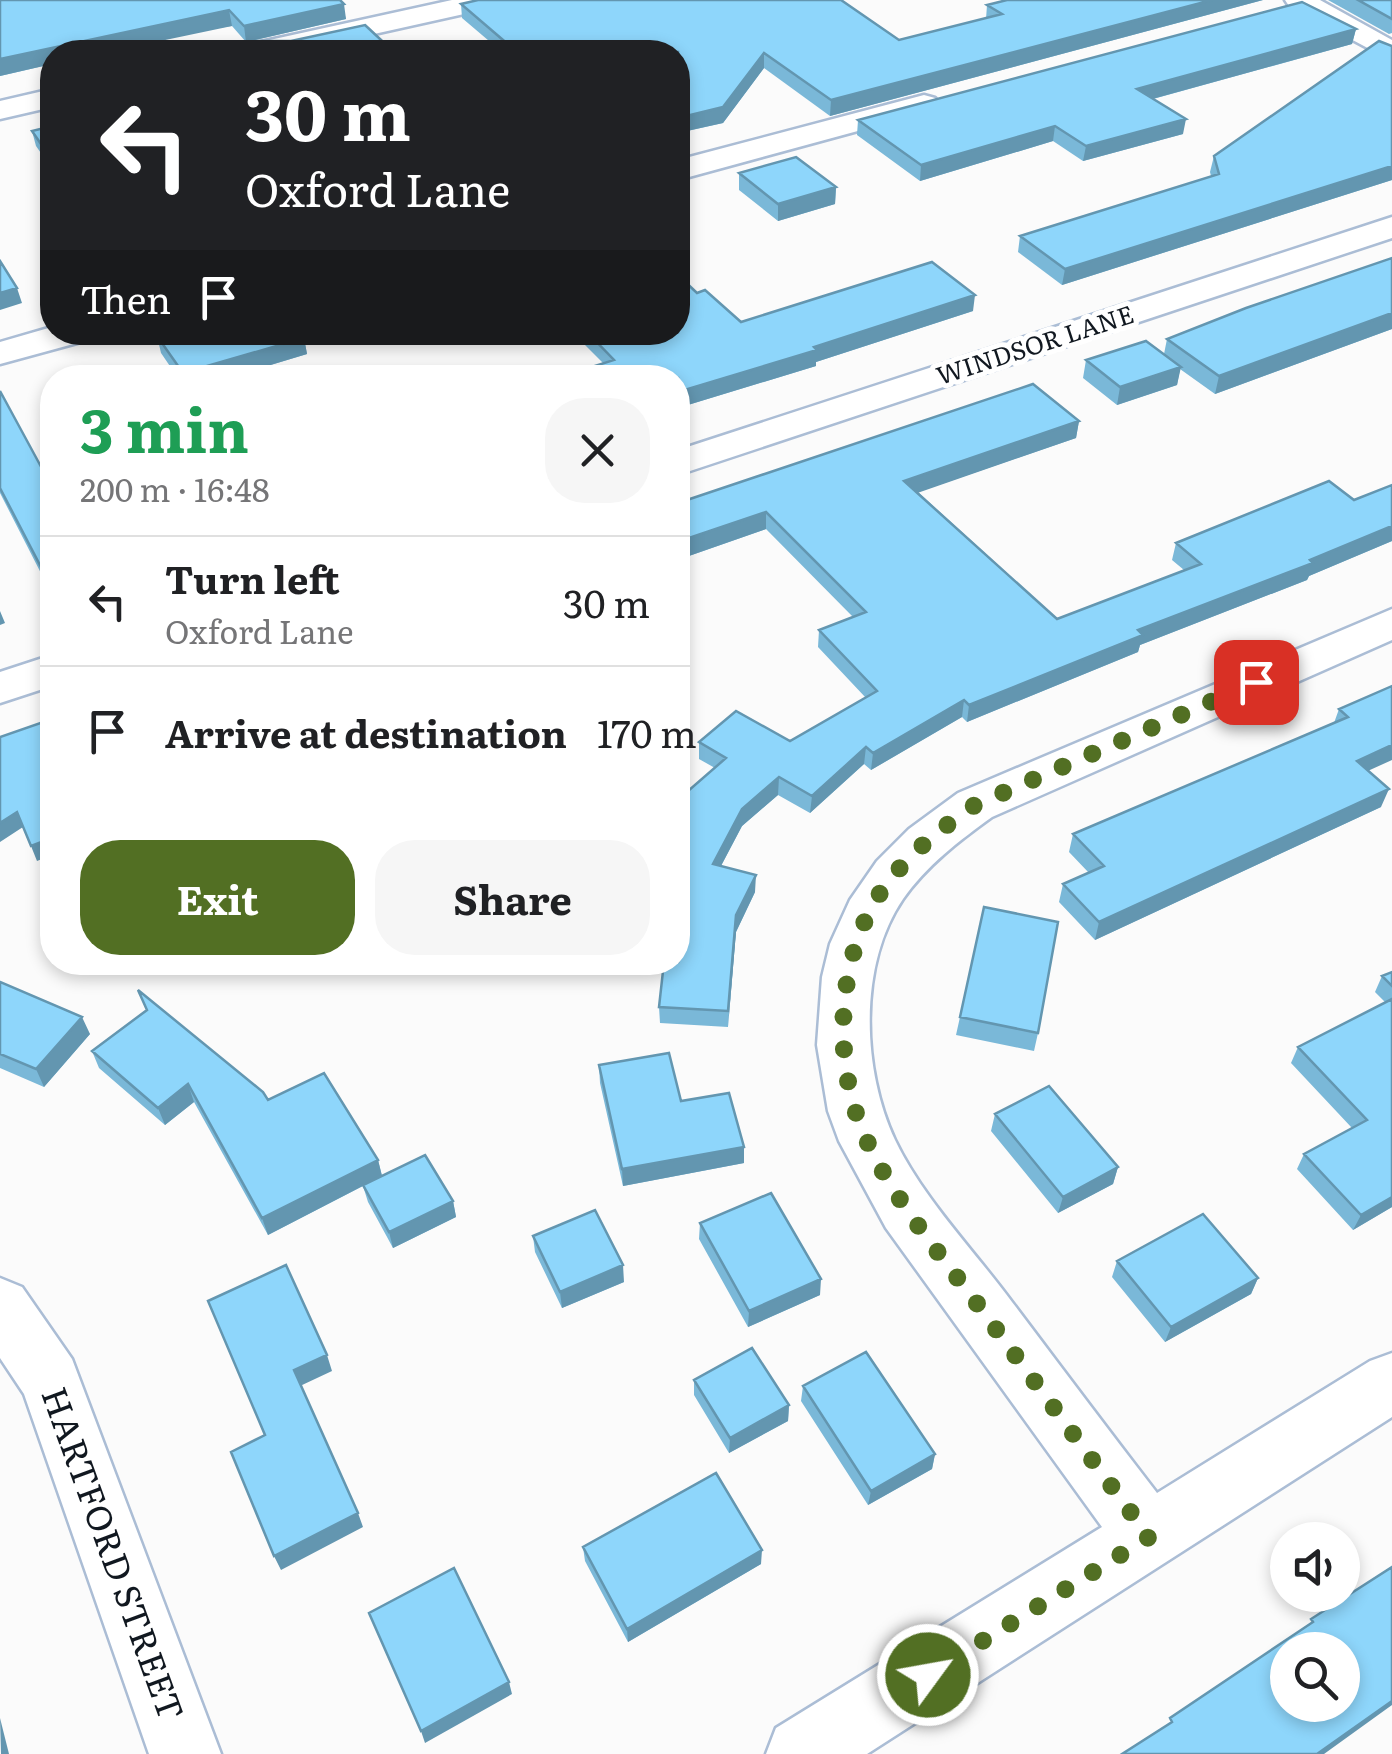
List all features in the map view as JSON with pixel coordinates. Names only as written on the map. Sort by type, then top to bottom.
[{"type":"street","points":[[310,40],[490,0]]},
{"type":"street","points":[[1265,12],[1301,1],[1392,52]]},
{"type":"street","points":[[690,167],[962,94]]},
{"type":"street","points":[[0,110],[40,101]]},
{"type":"street","name":"WINDSOR LANE","points":[[690,459],[1392,226]]},
{"type":"street","points":[[0,353],[40,342]]},
{"type":"street","points":[[1149,1537],[952,1269],[866,1140],[846,1068],[846,1000],[857,940],[884,888],[941,828],[975,805],[1392,623]]},
{"type":"street","points":[[0,688],[40,674]]},
{"type":"street","name":"HARTFORD STREET","points":[[0,1306],[50,1380],[185,1754]]},
{"type":"street","points":[[802,1754],[1392,1382]]},
{"type":"building","points":[[0,0],[340,0],[344,4],[244,26],[229,10],[89,40],[40,40],[40,50],[0,59]]},
{"type":"building","points":[[478,0],[841,0],[899,40],[1002,14],[987,5],[1007,0],[1212,0],[831,100],[764,53],[723,107],[690,115],[690,40],[503,40],[461,4]]},
{"type":"building","points":[[1358,0],[1392,0],[1392,19]]},
{"type":"building","points":[[1302,2],[1356,29],[1137,89],[1186,119],[1086,146],[1055,126],[921,165],[858,120]]},
{"type":"building","points":[[365,25],[381,40],[296,40]]},
{"type":"building","points":[[1379,41],[1392,46],[1392,166],[1065,269],[1020,236],[1219,174],[1214,156]]},
{"type":"building","points":[[796,157],[836,187],[778,204],[739,173]]},
{"type":"building","points":[[1392,258],[1392,313],[1219,376],[1167,339],[1246,308]]},
{"type":"building","points":[[0,261],[17,288],[0,293]]},
{"type":"building","points":[[932,262],[975,295],[814,347],[817,350],[690,388],[690,365],[598,365],[614,360],[600,345],[690,345],[690,286],[697,293],[705,290],[741,322]]},
{"type":"building","points":[[1146,341],[1181,367],[1120,387],[1086,360]]},
{"type":"building","points":[[163,345],[280,345],[211,365],[177,365]]},
{"type":"building","points":[[1033,384],[1079,421],[904,481],[1057,619],[1201,564],[1176,543],[1329,481],[1354,500],[1392,485],[1392,526],[1310,560],[1313,563],[1138,630],[1143,635],[969,705],[964,700],[873,753],[866,747],[812,796],[779,777],[742,809],[713,864],[756,875],[736,915],[728,1011],[659,1007],[663,975],[690,975],[690,789],[726,758],[699,742],[736,711],[790,741],[877,691],[819,630],[866,612],[766,512],[690,538],[690,499]]},
{"type":"building","points":[[0,391],[40,465],[40,565],[0,488]]},
{"type":"building","points":[[1392,686],[1392,745],[1357,761],[1389,789],[1099,922],[1063,884],[1104,866],[1073,834],[1348,717],[1339,709]]},
{"type":"building","points":[[40,723],[40,843],[31,846],[17,812],[0,823],[0,737]]},
{"type":"building","points":[[984,907],[1058,922],[1038,1033],[960,1017]]},
{"type":"building","points":[[1392,972],[1392,986],[1382,976]]},
{"type":"building","points":[[0,982],[82,1017],[36,1069],[0,1054]]},
{"type":"building","points":[[138,990],[268,1100],[324,1073],[378,1160],[262,1218],[188,1084],[158,1108],[92,1051],[147,1010]]},
{"type":"building","points":[[1392,999],[1392,1197],[1361,1215],[1304,1154],[1367,1120],[1298,1047]]},
{"type":"building","points":[[669,1053],[681,1101],[729,1093],[744,1147],[622,1169],[599,1065]]},
{"type":"building","points":[[1049,1086],[1118,1167],[1063,1197],[995,1114]]},
{"type":"building","points":[[425,1155],[453,1201],[389,1232],[363,1185]]},
{"type":"building","points":[[771,1193],[821,1279],[749,1311],[700,1223]]},
{"type":"building","points":[[595,1210],[623,1265],[560,1292],[533,1236]]},
{"type":"building","points":[[1203,1214],[1258,1278],[1171,1327],[1117,1261]]},
{"type":"building","points":[[286,1265],[327,1355],[294,1370],[358,1513],[274,1556],[231,1452],[265,1435],[208,1301]]},
{"type":"building","points":[[752,1348],[789,1405],[730,1438],[694,1380]]},
{"type":"building","points":[[866,1352],[935,1454],[871,1491],[803,1386]]},
{"type":"building","points":[[716,1473],[762,1550],[627,1629],[583,1547]]},
{"type":"building","points":[[1392,1567],[1392,1701],[1317,1754],[1122,1754],[1270,1651],[1270,1722],[1360,1722],[1360,1632],[1298,1632],[1313,1622],[1311,1619],[1322,1612],[1360,1612],[1360,1588]]},
{"type":"building","points":[[454,1568],[509,1682],[421,1731],[369,1613]]},
{"type":"route","points":[[928,1675],[1149,1537],[952,1269],[866,1140],[846,1068],[844,1020],[857,940],[884,888],[899,870],[941,828],[975,805],[1256,682]]}]
